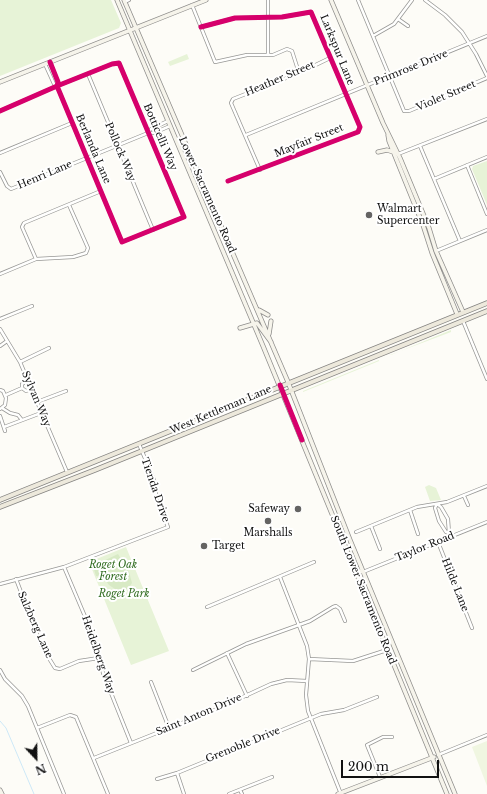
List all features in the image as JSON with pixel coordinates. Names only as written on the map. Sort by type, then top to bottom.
[{"type":"main road","name":"Lower Sacramento Road","points":[[117,0],[280,385]]},
{"type":"main road","points":[[0,82],[206,0]]},
{"type":"main road","points":[[331,0],[396,155],[429,228],[434,252],[463,320]]},
{"type":"main road","name":"Lower Sacramento Road","points":[[126,1],[172,115],[272,343],[291,390]]},
{"type":"main road","points":[[388,136],[396,155]]},
{"type":"main road","points":[[389,141],[388,146],[378,152],[388,150],[396,155]]},
{"type":"main road","points":[[434,252],[460,313]]},
{"type":"main road","points":[[245,282],[250,280]]},
{"type":"main road","name":"West Kettleman Lane","points":[[0,500],[280,385],[487,303]]},
{"type":"main road","points":[[255,304],[261,312],[268,315]]},
{"type":"main road","name":"West Kettleman Lane","points":[[0,507],[487,311]]},
{"type":"main road","points":[[270,321],[269,332],[272,343]]},
{"type":"main road","points":[[240,328],[253,323],[259,324],[267,339],[272,343]]},
{"type":"main road","name":"South Lower Sacramento Road","points":[[280,385],[387,650],[448,794]]},
{"type":"main road","name":"South Lower Sacramento Road","points":[[291,390],[363,572],[455,794]]},
{"type":"main road","points":[[350,559],[354,562],[358,571],[363,572]]},
{"type":"main road","points":[[340,794],[438,755]]},
{"type":"main road","points":[[0,790],[2,794]]},
{"type":"street","points":[[268,0],[268,55]]},
{"type":"street","points":[[358,0],[390,77]]},
{"type":"street","points":[[373,36],[389,27],[398,19],[412,0]]},
{"type":"street","points":[[425,0],[455,25],[470,44],[487,77]]},
{"type":"street","points":[[192,5],[215,62],[247,55],[268,55],[290,50],[292,51],[299,73]]},
{"type":"street","name":"Larkspur Lane","points":[[268,17],[311,12],[345,95]]},
{"type":"street","points":[[201,27],[228,19],[268,17]]},
{"type":"street","points":[[398,19],[408,26]]},
{"type":"street","name":"Primrose Drive","points":[[246,135],[487,36]]},
{"type":"street","name":"Heather Street","points":[[246,135],[232,101],[299,73],[330,58]]},
{"type":"street","name":"Berlanda Lane","points":[[50,62],[58,82],[57,86]]},
{"type":"street","name":"Botticelli Way","points":[[88,74],[112,64],[119,63],[184,218],[153,230]]},
{"type":"street","name":"Berlanda Lane","points":[[45,64],[54,84],[57,86],[122,242],[153,230]]},
{"type":"street","points":[[0,111],[88,74]]},
{"type":"street","name":"Pollock Way","points":[[88,74],[153,230]]},
{"type":"street","name":"Violet Street","points":[[390,77],[404,111],[409,111],[487,77]]},
{"type":"street","name":"Mayfair Street","points":[[228,181],[358,132],[360,127],[345,95]]},
{"type":"street","points":[[396,155],[487,119]]},
{"type":"street","name":"Henri Lane","points":[[148,133],[151,129],[168,121]]},
{"type":"street","points":[[0,153],[72,122]]},
{"type":"street","name":"Henri Lane","points":[[0,172],[9,188],[14,188],[86,157],[170,126]]},
{"type":"street","points":[[246,135],[260,170]]},
{"type":"street","points":[[420,146],[460,241]]},
{"type":"street","points":[[434,179],[487,157]]},
{"type":"street","points":[[467,165],[487,214]]},
{"type":"street","points":[[36,260],[22,225],[100,191]]},
{"type":"street","points":[[0,274],[36,260],[73,257],[83,255],[88,251],[69,205]]},
{"type":"street","points":[[434,252],[487,230]]},
{"type":"street","points":[[0,319],[32,306]]},
{"type":"street","points":[[463,320],[487,380]]},
{"type":"street","name":"Sylvan Way","points":[[0,329],[20,362],[67,472]]},
{"type":"street","points":[[0,346],[8,342]]},
{"type":"street","points":[[20,362],[49,348]]},
{"type":"street","points":[[22,388],[22,384],[28,381]]},
{"type":"street","points":[[6,394],[22,388],[26,391],[31,389]]},
{"type":"street","points":[[0,390],[6,394]]},
{"type":"street","points":[[37,402],[66,391]]},
{"type":"street","points":[[6,394],[6,402],[1,409],[18,415],[22,420]]},
{"type":"street","points":[[4,427],[42,413]]},
{"type":"street","points":[[0,416],[5,431]]},
{"type":"street","name":"Tienda Drive","points":[[0,584],[64,567],[168,527],[157,500],[154,480],[139,444]]},
{"type":"street","points":[[356,532],[423,505],[437,504],[464,496],[487,486]]},
{"type":"street","points":[[464,496],[468,505]]},
{"type":"street","points":[[437,504],[441,507],[448,519],[450,535]]},
{"type":"street","points":[[437,504],[436,508],[440,522],[446,532],[450,535]]},
{"type":"street","points":[[410,510],[418,534]]},
{"type":"street","points":[[439,517],[445,515]]},
{"type":"street","name":"Taylor Road","points":[[363,572],[438,542],[450,535],[487,522]]},
{"type":"street","points":[[371,526],[380,549]]},
{"type":"street","name":"Hilde Lane","points":[[438,542],[472,628]]},
{"type":"street","points":[[207,607],[314,562]]},
{"type":"street","name":"Heidelberg Way","points":[[64,567],[95,640],[104,676],[131,743]]},
{"type":"street","points":[[280,577],[307,646],[308,659],[306,703],[310,718],[340,794]]},
{"type":"street","name":"Salzberg Lane","points":[[16,579],[42,647],[57,669],[79,661],[99,658]]},
{"type":"street","points":[[193,670],[246,644],[300,625],[334,606],[340,609],[345,621]]},
{"type":"street","points":[[308,659],[353,661],[387,650]]},
{"type":"street","points":[[227,654],[247,696]]},
{"type":"street","points":[[0,670],[7,682],[25,701],[64,794]]},
{"type":"street","name":"Saint Anton Drive","points":[[94,758],[279,682],[307,681]]},
{"type":"street","points":[[151,682],[169,728]]},
{"type":"street","name":"Grenoble Drive","points":[[157,779],[177,773],[323,713],[344,710],[377,697]]},
{"type":"street","points":[[37,728],[70,715],[74,715],[94,758],[108,794]]},
{"type":"street","points":[[438,755],[487,735]]},
{"type":"street","points":[[380,777],[367,745],[383,737],[392,737]]},
{"type":"street","points":[[177,773],[184,794]]},
{"type":"street","points":[[229,794],[272,777]]},
{"type":"street","points":[[240,790],[242,794]]},
{"type":"green space","points":[[0,0],[111,0],[121,23],[119,28],[0,76]]},
{"type":"green space","points":[[187,54],[189,59],[170,66],[168,62]]},
{"type":"green space","points":[[487,161],[487,205],[472,169],[473,166]]},
{"type":"green space","points":[[451,330],[451,332],[401,351]]},
{"type":"green space","points":[[379,361],[303,392],[303,391]]},
{"type":"green space","points":[[429,485],[436,488],[441,500],[430,501],[425,487]]},
{"type":"green space","name":"Roget Park","points":[[126,547],[169,651],[131,665],[89,562]]},
{"type":"green space","name":"Roget Oak Forest","points":[[118,554],[129,572],[132,583],[128,589],[118,591],[109,585],[103,577],[96,576],[93,566]]},
{"type":"green space","points":[[487,741],[487,786],[472,747]]},
{"type":"waterway","points":[[0,721],[6,728],[34,794]]},
{"type":"cycle path","points":[[201,27],[235,18],[282,17],[311,12],[360,127],[358,132],[228,181]]},
{"type":"cycle path","points":[[0,111],[57,86],[112,64],[119,63],[184,217],[122,242],[57,86],[58,82],[50,62]]},
{"type":"cycle path","points":[[280,385],[302,440]]},
{"type":"place","name":"Walmart Supercenter","points":[[369,215]]},
{"type":"place","name":"Safeway","points":[[298,509]]},
{"type":"place","name":"Marshalls","points":[[268,521]]},
{"type":"place","name":"Target","points":[[204,546]]}]
